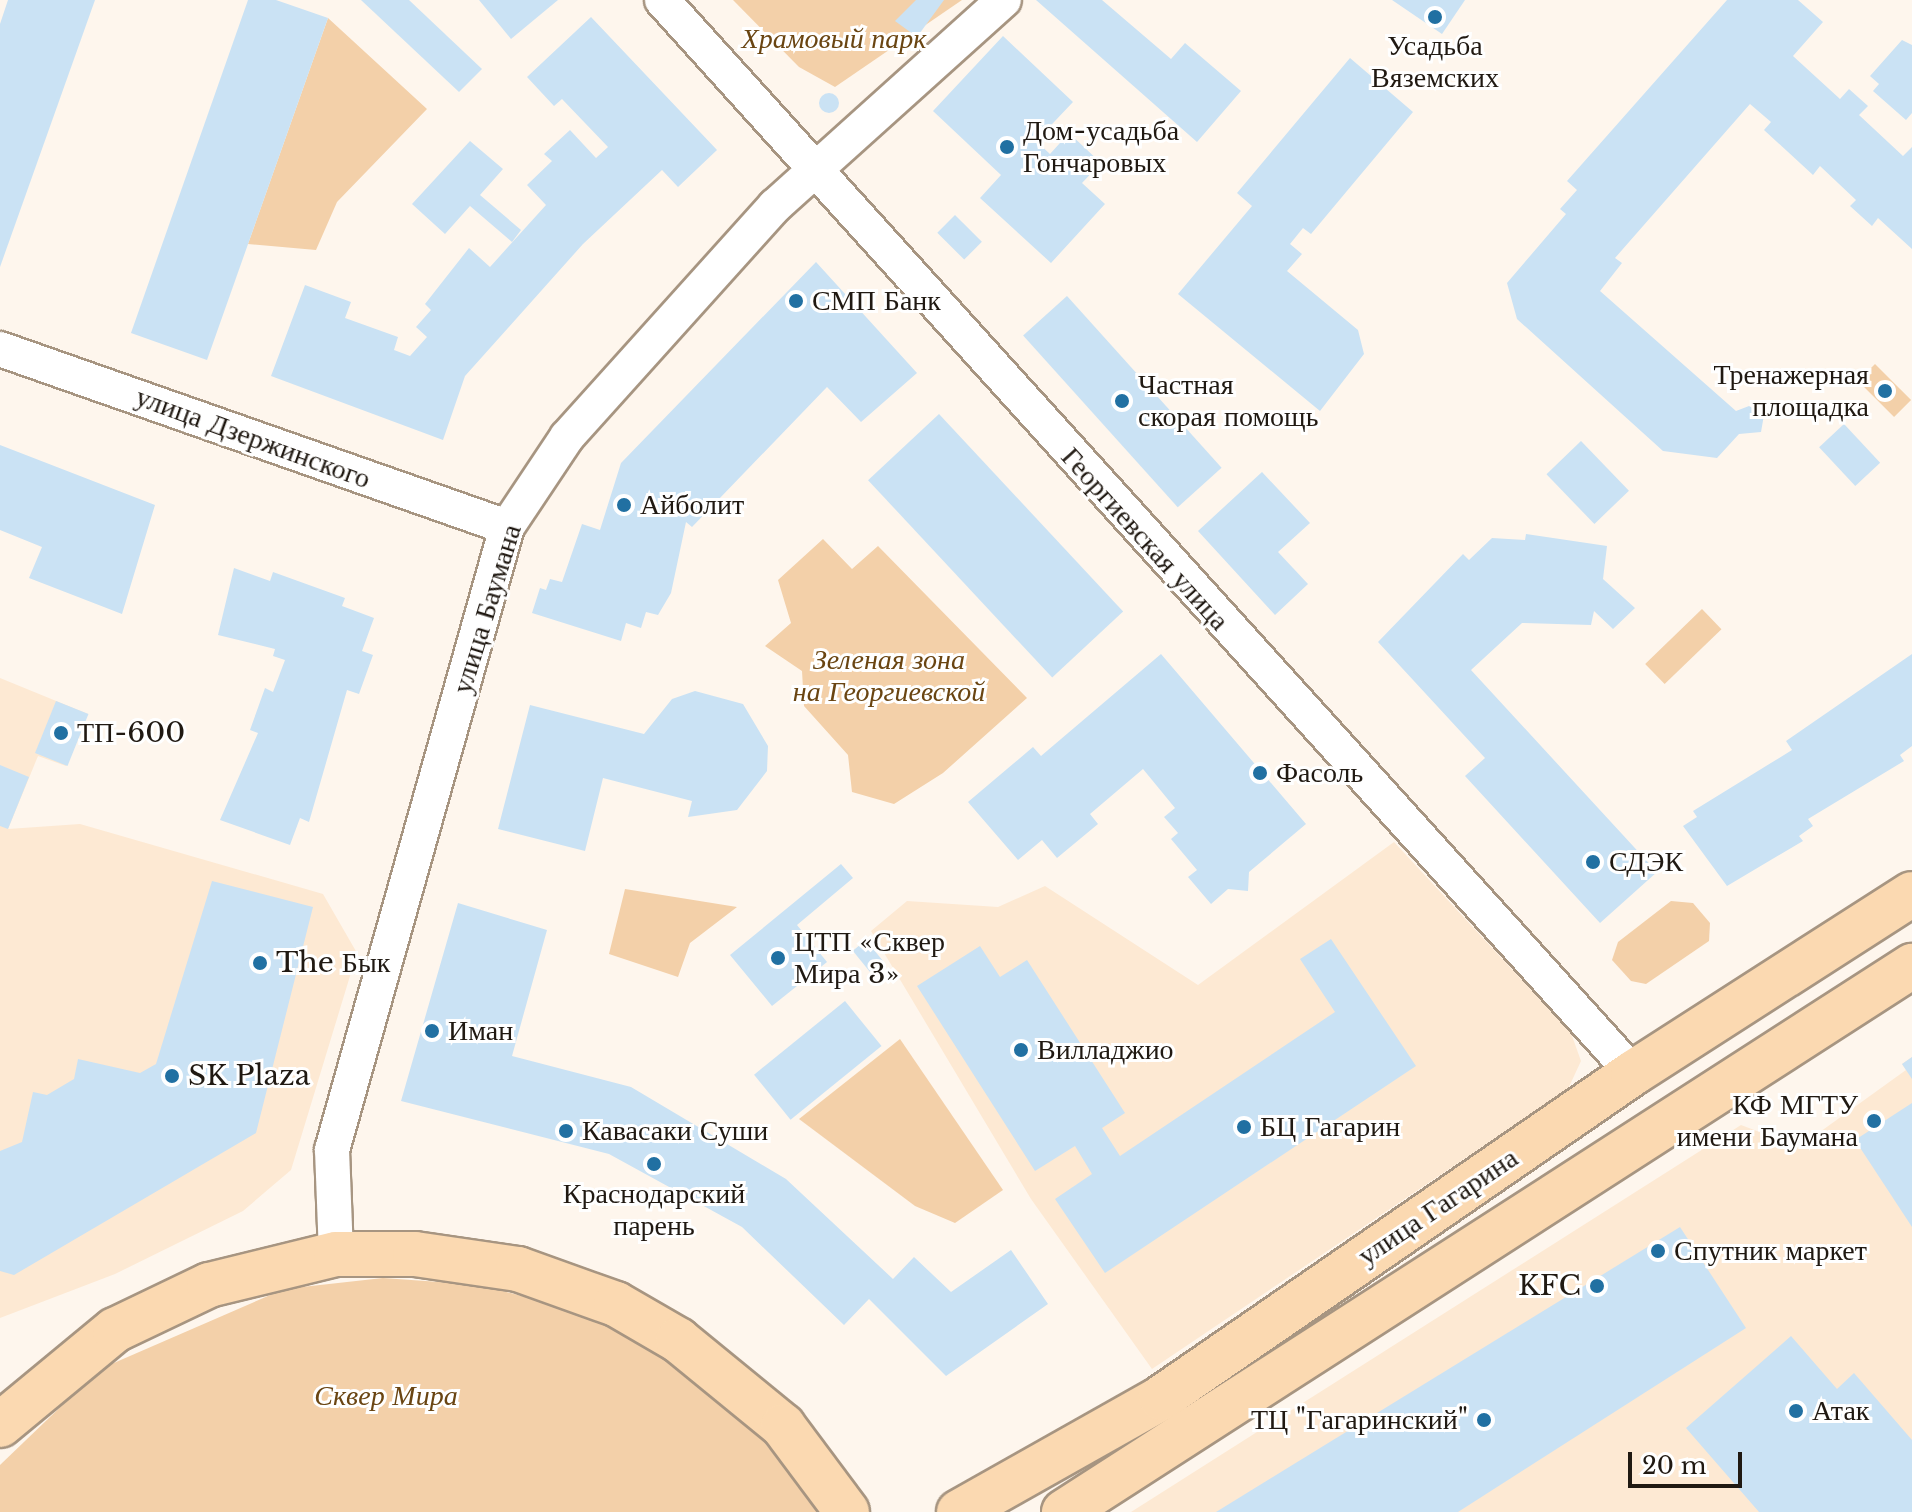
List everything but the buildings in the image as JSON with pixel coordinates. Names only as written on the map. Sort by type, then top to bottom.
[{"type":"main road","name":"улица Гагарина","points":[[959,1512],[1161,1398],[1633,1073],[1912,894]]},
{"type":"main road","name":"улица Гагарина","points":[[1064,1512],[1912,966]]},
{"type":"main road","points":[[0,1425],[69,1362],[209,1285],[336,1254],[415,1254],[518,1269],[616,1304],[717,1367],[783,1426],[852,1511]]},
{"type":"main road","points":[[0,1379],[69,1362]]},
{"type":"street","name":"Георгиевская улица","points":[[662,0],[812,173],[1633,1073]]},
{"type":"street","name":"улица Баумана","points":[[336,1254],[332,1150],[507,527],[567,437],[635,358],[812,173],[1004,0]]},
{"type":"street","name":"улица Дзержинского","points":[[0,349],[507,527]]},
{"type":"shaded area","points":[[0,678],[88,714],[66,766],[38,756],[8,829],[80,824],[323,894],[357,953],[291,1170],[243,1211],[115,1274],[0,1318]]},
{"type":"shaded area","points":[[1394,842],[1571,1033],[1581,1061],[1568,1089],[1152,1369],[1031,1199],[871,931],[907,901],[998,907],[1045,886],[1198,985]]},
{"type":"shaded area","points":[[1912,1057],[1912,1512],[1131,1512],[1741,1125],[1799,1147],[1906,1070],[1902,1064]]},
{"type":"green space","name":"Храмовый парк","points":[[733,0],[962,0],[835,87],[799,67]]},
{"type":"green space","points":[[328,18],[427,109],[337,202],[316,250],[248,244]]},
{"type":"green space","name":"Тренажерная площадка","points":[[1875,364],[1911,400],[1894,417],[1858,381]]},
{"type":"green space","name":"Зеленая зона на Георгиевской","points":[[823,539],[852,569],[878,546],[1027,698],[943,773],[894,804],[852,792],[848,755],[804,706],[802,671],[765,646],[791,623],[778,580]]},
{"type":"green space","points":[[1702,609],[1721,629],[1665,684],[1645,664]]},
{"type":"green space","points":[[625,889],[737,907],[690,943],[678,977],[609,954]]},
{"type":"green space","points":[[1671,901],[1693,903],[1710,923],[1709,941],[1646,984],[1631,981],[1612,960],[1618,942]]},
{"type":"green space","points":[[900,1039],[1003,1190],[955,1223],[915,1206],[799,1119]]},
{"type":"green space","name":"Сквер Мира","points":[[383,1278],[482,1285],[578,1312],[665,1356],[743,1416],[821,1512],[0,1512],[0,1465],[100,1369],[284,1289]]},
{"type":"place","name":"Усадьба Вяземских","points":[[1435,17]]},
{"type":"place","name":"Дом-усадьба Гончаровых","points":[[1007,147]]},
{"type":"place","name":"СМП Банк","points":[[796,301]]},
{"type":"place","name":"Тренажерная площадка","points":[[1885,391]]},
{"type":"place","name":"Частная скорая помощь","points":[[1122,401]]},
{"type":"place","name":"Айболит","points":[[624,505]]},
{"type":"place","name":"ТП-600","points":[[61,733]]},
{"type":"place","name":"Фасоль","points":[[1260,773]]},
{"type":"place","name":"СДЭК","points":[[1593,862]]},
{"type":"place","name":"ЦТП «Сквер Мира 3»","points":[[778,958]]},
{"type":"place","name":"The Бык","points":[[260,963]]},
{"type":"place","name":"Иман","points":[[432,1031]]},
{"type":"place","name":"Вилладжио","points":[[1021,1050]]},
{"type":"place","name":"SK Plaza","points":[[172,1076]]},
{"type":"place","name":"КФ МГТУ имени Баумана","points":[[1874,1121]]},
{"type":"place","name":"БЦ Гагарин","points":[[1244,1127]]},
{"type":"place","name":"Кавасаки Суши","points":[[566,1131]]},
{"type":"place","name":"Краснодарский парень","points":[[654,1164]]},
{"type":"place","name":"Спутник маркет","points":[[1658,1251]]},
{"type":"place","name":"KFC","points":[[1597,1286]]},
{"type":"place","name":"Атак","points":[[1796,1411]]},
{"type":"place","name":"ТЦ \"Гагаринский\"","points":[[1484,1420]]}]
